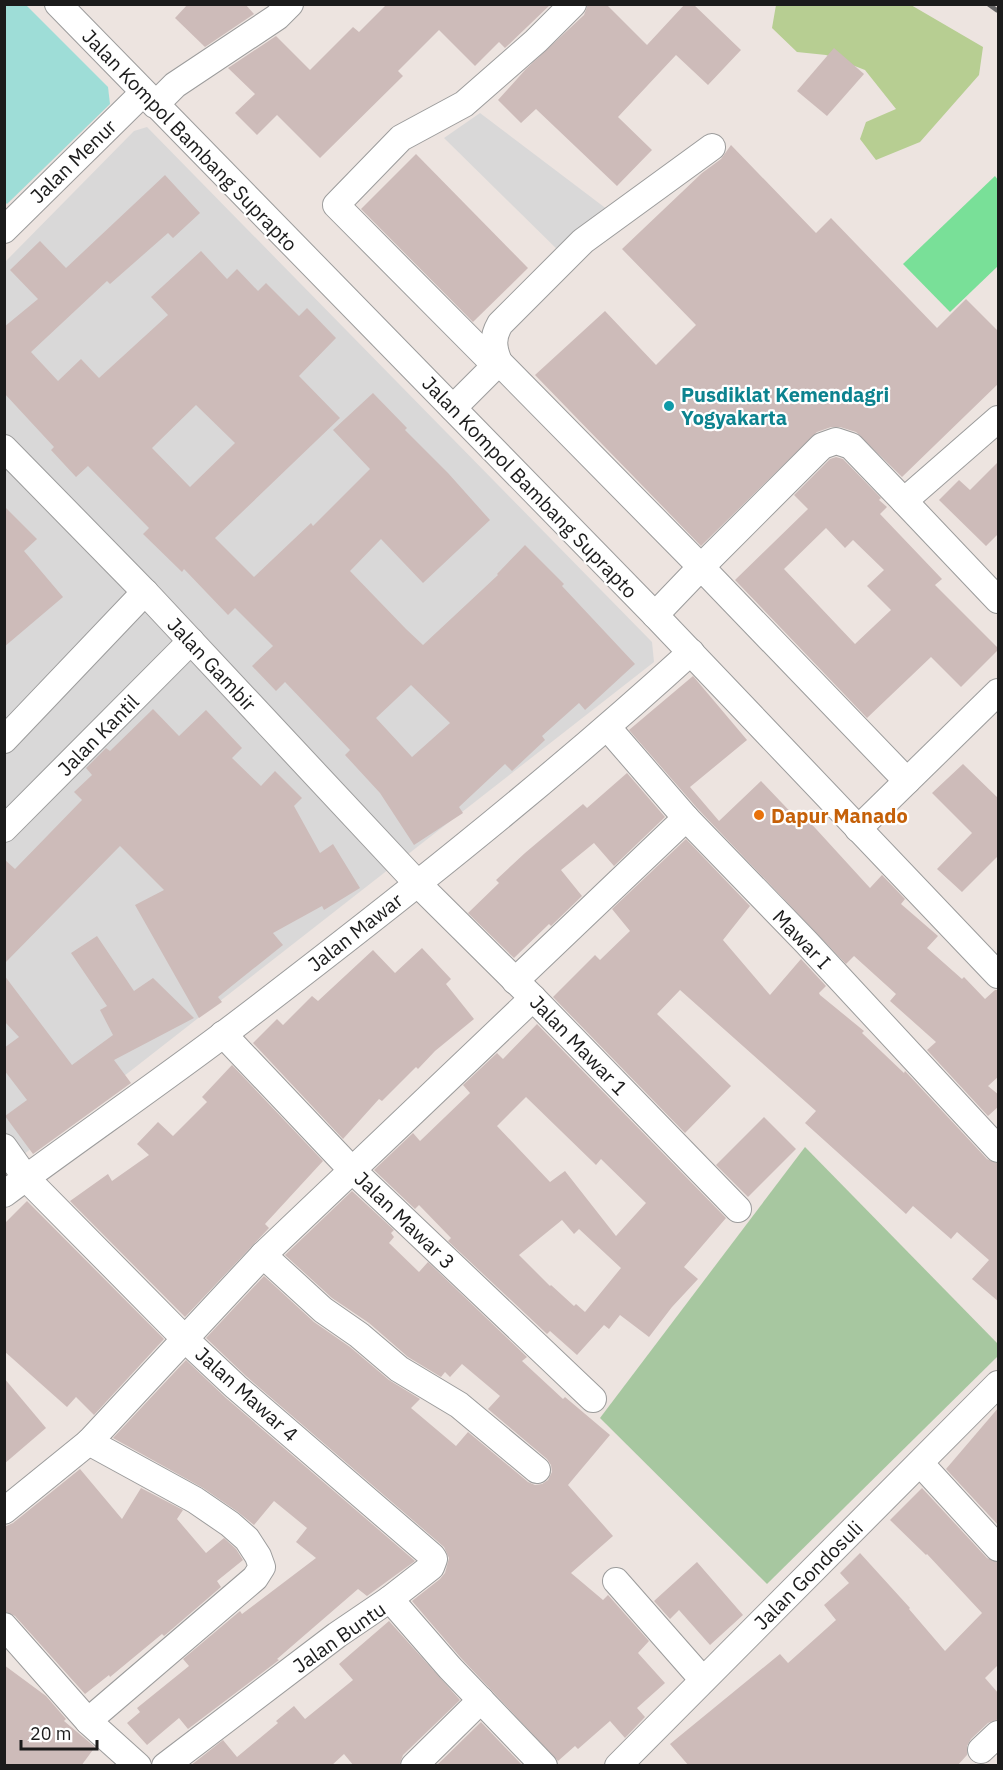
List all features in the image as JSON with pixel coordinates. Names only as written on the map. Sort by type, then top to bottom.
[{"type":"street","name":"Jalan Kompol Bambang Suprapto","points":[[58,4],[691,652],[999,975]]},
{"type":"street","name":"Jalan Menur","points":[[4,230],[149,99],[175,85],[277,18],[290,4]]},
{"type":"street","points":[[573,4],[536,41],[464,104],[401,138],[336,205],[701,567],[907,781]]},
{"type":"street","points":[[498,364],[493,343],[500,324],[583,241],[712,147]]},
{"type":"street","points":[[453,408],[498,364]]},
{"type":"street","points":[[904,501],[999,419]]},
{"type":"street","points":[[655,615],[822,446],[836,441],[850,447],[999,600]]},
{"type":"street","name":"Jalan Gambir","points":[[4,448],[145,592],[417,883]]},
{"type":"street","points":[[4,740],[145,592]]},
{"type":"street","name":"Jalan Kantil","points":[[4,829],[191,641]]},
{"type":"street","name":"Jalan Mawar","points":[[4,1194],[223,1034],[417,883],[608,728],[691,652]]},
{"type":"street","points":[[858,829],[999,692]]},
{"type":"street","name":"Mawar I","points":[[608,728],[686,819],[806,942],[999,1149]]},
{"type":"street","points":[[515,981],[686,819]]},
{"type":"street","name":"Jalan Mawar 1","points":[[417,883],[533,998],[738,1209]]},
{"type":"street","points":[[4,1511],[89,1442],[263,1255],[533,998]]},
{"type":"street","name":"Jalan Mawar 3","points":[[223,1034],[351,1169],[593,1398]]},
{"type":"street","name":"Jalan Mawar 4","points":[[4,1147],[26,1178],[185,1339],[236,1387],[432,1556],[434,1559],[431,1567],[390,1599]]},
{"type":"street","points":[[263,1255],[323,1310],[359,1335],[399,1369],[459,1405],[537,1470]]},
{"type":"street","name":"Jalan Gondosuli","points":[[618,1766],[999,1384]]},
{"type":"street","points":[[88,1721],[255,1578],[262,1567],[247,1539],[230,1524],[195,1500],[89,1442]]},
{"type":"street","points":[[920,1463],[999,1548]]},
{"type":"street","points":[[616,1581],[703,1680]]},
{"type":"street","name":"Jalan Buntu","points":[[165,1766],[337,1635],[390,1599],[428,1644],[544,1766]]},
{"type":"street","points":[[4,1626],[88,1721],[138,1766]]},
{"type":"street","points":[[414,1766],[481,1700]]},
{"type":"shaded area","points":[[480,113],[612,213],[569,261],[444,138]]},
{"type":"shaded area","points":[[147,127],[652,642],[654,662],[5,1169],[5,262],[134,131]]},
{"type":"green space","points":[[776,5],[911,5],[983,47],[979,75],[920,142],[876,160],[860,139],[866,122],[896,109],[865,70],[826,55],[797,52],[772,28]]},
{"type":"green space","points":[[995,176],[998,180],[998,266],[950,312],[903,264]]},
{"type":"green space","points":[[805,1147],[998,1344],[998,1356],[767,1584],[600,1418]]},
{"type":"water","points":[[4,5],[26,5],[108,87],[110,104],[7,204],[4,201]]},
{"type":"building","points":[[188,4],[245,4],[254,14],[205,47],[175,18]]},
{"type":"building","points":[[387,4],[551,4],[505,48],[499,42],[475,66],[439,30],[398,71],[403,76],[320,158],[277,115],[257,135],[235,113],[255,94],[228,68],[276,36],[310,70],[353,27],[359,32]]},
{"type":"building","points":[[588,4],[606,4],[647,45],[685,4],[693,4],[741,50],[708,85],[676,55],[618,117],[652,150],[617,186],[536,109],[521,123],[498,100],[526,69],[584,15]]},
{"type":"building","points":[[834,48],[864,74],[827,116],[797,91]]},
{"type":"building","points":[[731,145],[816,233],[831,218],[937,328],[966,299],[999,332],[999,383],[902,477],[856,432],[831,427],[817,432],[701,546],[535,375],[605,311],[656,365],[696,325],[622,249],[702,173],[721,159]]},
{"type":"building","points":[[416,154],[528,268],[473,322],[361,209]]},
{"type":"building","points":[[165,175],[200,213],[173,238],[168,233],[110,284],[107,281],[31,352],[58,381],[81,359],[99,378],[168,315],[151,297],[201,251],[227,279],[237,269],[258,291],[266,283],[299,316],[307,308],[336,338],[299,376],[340,418],[215,538],[254,577],[311,523],[313,526],[370,469],[333,430],[373,393],[490,520],[423,583],[381,539],[350,571],[406,629],[423,645],[498,575],[525,545],[564,584],[562,586],[635,664],[585,710],[579,703],[542,736],[545,740],[512,771],[505,764],[459,807],[463,813],[414,845],[380,793],[345,755],[350,750],[285,682],[276,691],[252,666],[273,646],[235,608],[228,615],[184,569],[182,572],[143,534],[149,528],[88,466],[76,477],[51,450],[54,447],[4,393],[4,327],[38,299],[10,270],[40,241],[66,268]],"holes":[[[196,405],[235,443],[190,487],[152,448]],[[411,685],[450,723],[412,757],[376,718]]]},
{"type":"building","points":[[836,457],[843,459],[881,498],[879,500],[887,507],[880,514],[942,579],[935,585],[999,649],[961,687],[931,657],[867,718],[735,580],[808,509],[794,495],[830,459]],"holes":[[[826,528],[845,548],[853,540],[884,570],[867,586],[891,610],[855,644],[784,569]]]},
{"type":"building","points":[[999,461],[999,533],[986,546],[939,500],[959,480],[970,490]]},
{"type":"building","points":[[4,506],[37,539],[24,551],[63,597],[4,647]]},
{"type":"building","points":[[693,676],[747,740],[690,787],[719,821],[761,781],[801,823],[806,818],[870,888],[882,875],[905,899],[901,904],[938,936],[927,948],[962,979],[964,977],[985,999],[995,990],[999,990],[999,1076],[988,1086],[999,1095],[999,1106],[988,1116],[927,1050],[936,1042],[890,1001],[896,994],[854,956],[846,964],[697,808],[629,730]]},
{"type":"building","points":[[153,709],[179,736],[206,710],[242,748],[232,758],[261,786],[275,771],[302,798],[294,806],[320,853],[333,844],[360,888],[324,910],[322,906],[273,933],[283,945],[218,997],[222,1002],[199,1018],[135,905],[164,890],[120,846],[4,964],[4,859],[15,869],[82,800],[74,792],[92,775],[86,768],[106,748],[110,751]]},
{"type":"building","points":[[963,764],[999,799],[999,855],[962,892],[937,869],[972,833],[932,793]]},
{"type":"building","points":[[627,773],[665,817],[614,866],[594,843],[561,870],[582,896],[514,958],[468,913],[499,883],[496,880],[525,853],[583,804],[587,808]]},
{"type":"building","points":[[686,839],[750,906],[723,940],[770,995],[801,959],[826,986],[819,993],[820,995],[864,1031],[862,1033],[904,1073],[905,1071],[987,1159],[999,1164],[999,1302],[972,1279],[989,1260],[957,1232],[951,1239],[913,1206],[906,1214],[805,1123],[816,1111],[680,990],[657,1014],[731,1086],[685,1133],[553,997],[595,955],[600,960],[630,931],[612,909]]},
{"type":"building","points":[[97,936],[134,991],[153,978],[194,1018],[114,1060],[131,1083],[33,1154],[5,1116],[27,1100],[4,1070],[4,1048],[19,1037],[4,1021],[4,975],[72,1065],[113,1035],[100,1010],[107,1006],[71,953]]},
{"type":"building","points":[[422,948],[451,979],[446,984],[474,1019],[435,1051],[418,1069],[416,1067],[382,1101],[379,1099],[343,1139],[253,1043],[277,1019],[283,1025],[312,996],[318,1001],[373,950],[395,973]]},
{"type":"building","points":[[537,1024],[726,1218],[684,1267],[698,1279],[649,1337],[620,1315],[609,1329],[604,1325],[577,1355],[550,1331],[547,1334],[448,1241],[451,1238],[419,1205],[415,1209],[374,1170],[413,1133],[420,1141],[470,1093],[463,1085],[497,1053],[503,1059]],"holes":[[[526,1097],[596,1165],[601,1159],[646,1203],[616,1236],[565,1171],[550,1182],[497,1126]],[[562,1220],[574,1234],[579,1229],[621,1268],[585,1312],[550,1286],[519,1255]]]},
{"type":"building","points":[[232,1065],[323,1161],[265,1224],[269,1228],[185,1317],[70,1201],[108,1174],[112,1181],[149,1155],[137,1144],[158,1122],[173,1136],[207,1102],[202,1097]]},
{"type":"building","points":[[764,1117],[796,1149],[748,1197],[716,1165]]},
{"type":"building","points":[[352,1191],[394,1230],[391,1233],[394,1237],[389,1243],[419,1272],[428,1262],[527,1357],[522,1361],[563,1399],[565,1397],[610,1435],[568,1485],[613,1536],[571,1573],[603,1600],[608,1595],[649,1641],[638,1653],[665,1683],[637,1708],[645,1717],[625,1738],[610,1721],[578,1749],[575,1746],[558,1761],[461,1658],[412,1601],[445,1573],[449,1558],[444,1547],[246,1376],[206,1338],[264,1276],[314,1322],[350,1347],[389,1380],[420,1399],[411,1408],[456,1446],[468,1432],[528,1482],[535,1485],[548,1480],[552,1472],[547,1459],[488,1409],[500,1396],[462,1364],[450,1377],[445,1372],[441,1377],[408,1357],[369,1323],[332,1298],[285,1255]]},
{"type":"building","points":[[27,1201],[164,1339],[94,1415],[76,1397],[67,1407],[4,1351],[4,1224]]},
{"type":"building","points":[[186,1360],[226,1398],[415,1561],[367,1596],[358,1589],[277,1659],[279,1660],[188,1729],[179,1718],[147,1745],[127,1723],[140,1712],[137,1708],[189,1666],[183,1659],[240,1611],[242,1614],[316,1558],[296,1542],[307,1528],[274,1501],[254,1525],[203,1488],[113,1438]]},
{"type":"building","points":[[4,1378],[46,1428],[4,1464]]},
{"type":"building","points":[[999,1407],[999,1526],[946,1469]]},
{"type":"building","points":[[80,1469],[122,1519],[141,1488],[183,1510],[177,1519],[206,1553],[224,1538],[236,1549],[243,1560],[217,1581],[221,1587],[164,1636],[162,1634],[110,1677],[109,1675],[85,1694],[15,1616],[4,1611],[4,1527],[13,1523]]},
{"type":"building","points":[[922,1488],[987,1558],[999,1563],[999,1664],[985,1678],[999,1694],[999,1719],[988,1723],[971,1739],[967,1746],[967,1755],[957,1766],[689,1766],[670,1744],[780,1654],[788,1663],[836,1620],[824,1605],[849,1583],[840,1573],[860,1553],[945,1651],[982,1613],[927,1554],[890,1520]]},
{"type":"building","points":[[697,1562],[743,1615],[710,1645],[679,1610],[670,1619],[654,1601]]},
{"type":"building","points":[[389,1621],[460,1700],[403,1755],[399,1766],[354,1766],[344,1754],[331,1766],[190,1766],[223,1740],[237,1757],[278,1723],[276,1721],[294,1706],[305,1719],[353,1680],[339,1664]]},
{"type":"building","points":[[4,1665],[46,1696],[66,1719],[64,1721],[95,1747],[81,1766],[4,1766]]},
{"type":"building","points":[[481,1722],[523,1766],[436,1766]]},
{"type":"railway","points":[[988,4],[998,11]]},
{"type":"place","name":"Pusdiklat Kemendagri Yogyakarta","points":[[669,406]]},
{"type":"place","name":"Dapur Manado","points":[[759,815]]}]
